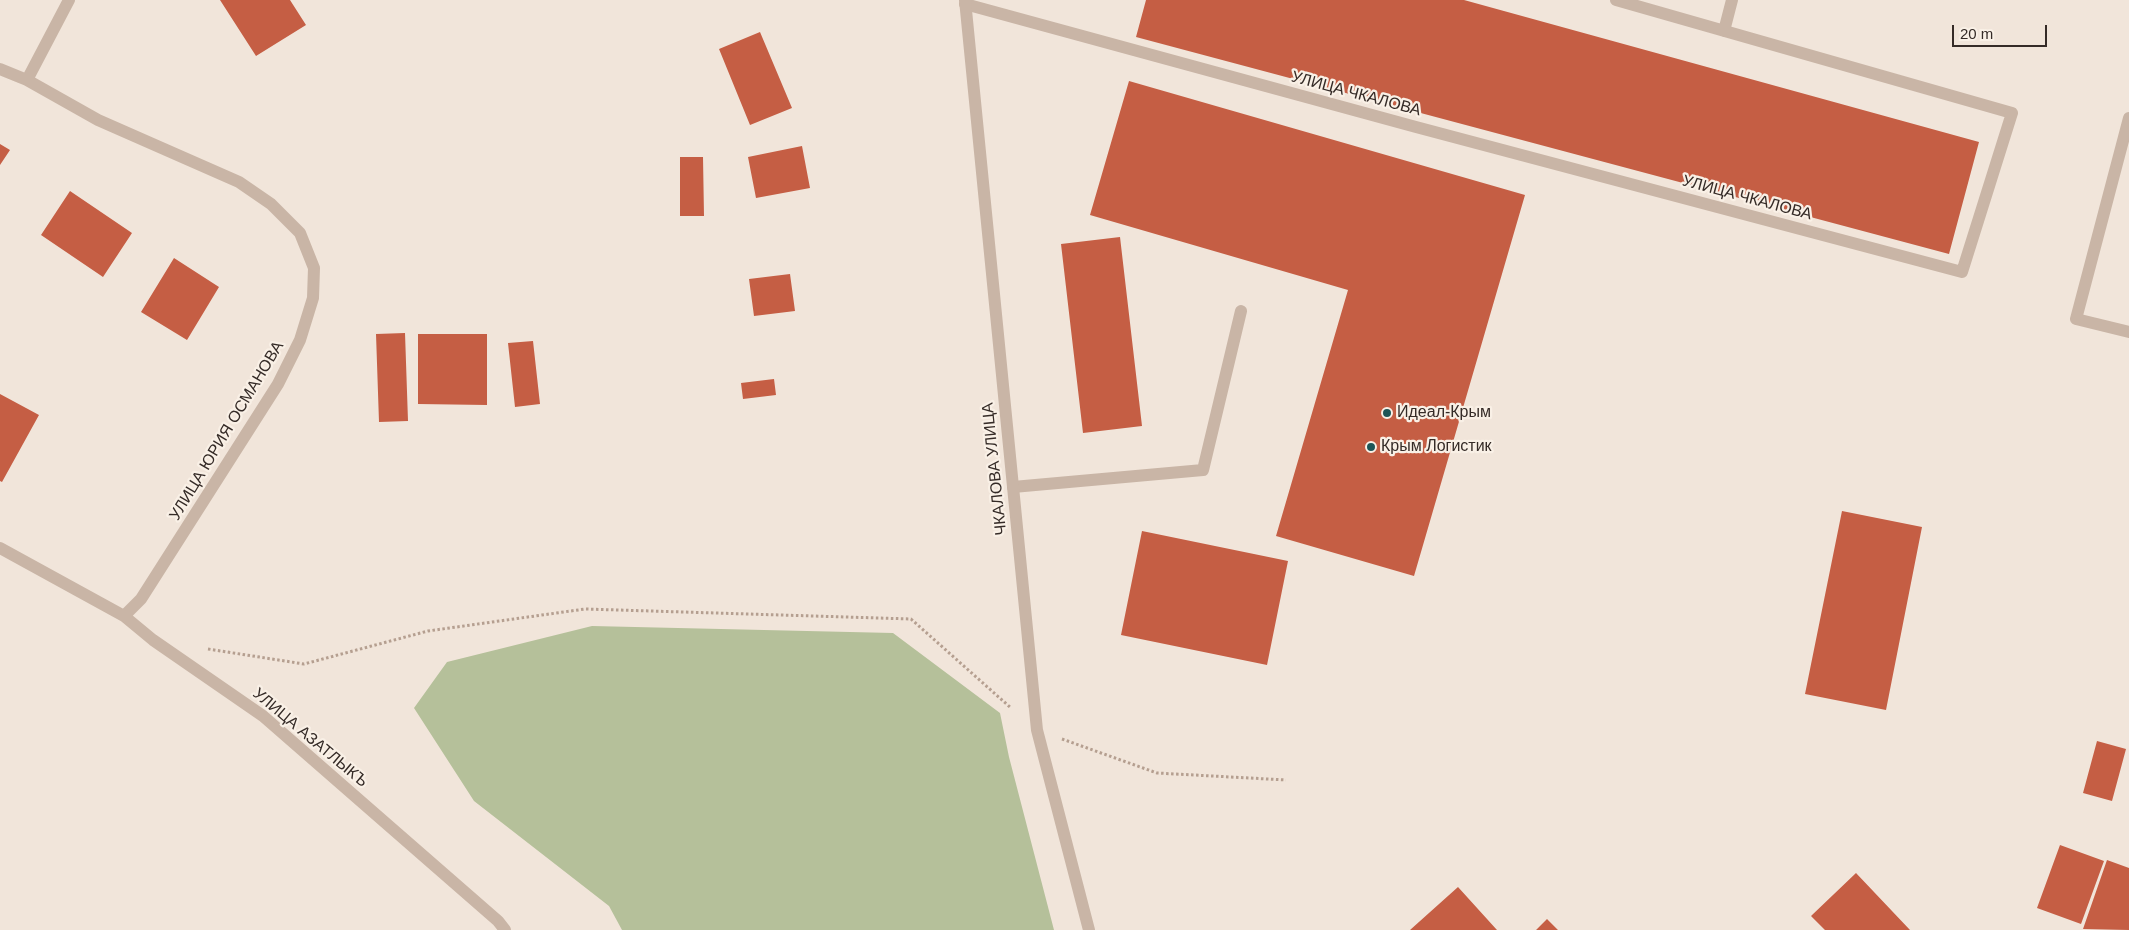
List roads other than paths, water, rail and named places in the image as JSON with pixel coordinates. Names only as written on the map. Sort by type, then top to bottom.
[{"type":"street","points":[[27,80],[69,0]]},
{"type":"street","name":"УЛИЦА ЧКАЛОВА","points":[[965,2],[1416,127],[1962,272],[2012,113],[1616,0]]},
{"type":"street","points":[[1724,31],[1732,0]]},
{"type":"street","name":"ЧКАЛОВА УЛИЦА","points":[[965,2],[1037,730],[1089,930]]},
{"type":"street","name":"УЛИЦА ЮРИЯ ОСМАНОВА","points":[[0,69],[27,80],[98,120],[239,182],[271,204],[300,233],[314,268],[314,298],[300,340],[278,384],[146,592],[124,616]]},
{"type":"street","points":[[2129,118],[2076,319],[2129,332]]},
{"type":"street","points":[[1012,487],[1203,470],[1241,311]]},
{"type":"street","name":"УЛИЦА АЗАТЛЫКЪ","points":[[2,553],[124,616],[153,640],[264,716],[498,921],[505,930]]},
{"type":"place","name":"Идеал-Крым","points":[[1387,413]]},
{"type":"place","name":"Крым Логистик","points":[[1371,447]]}]
